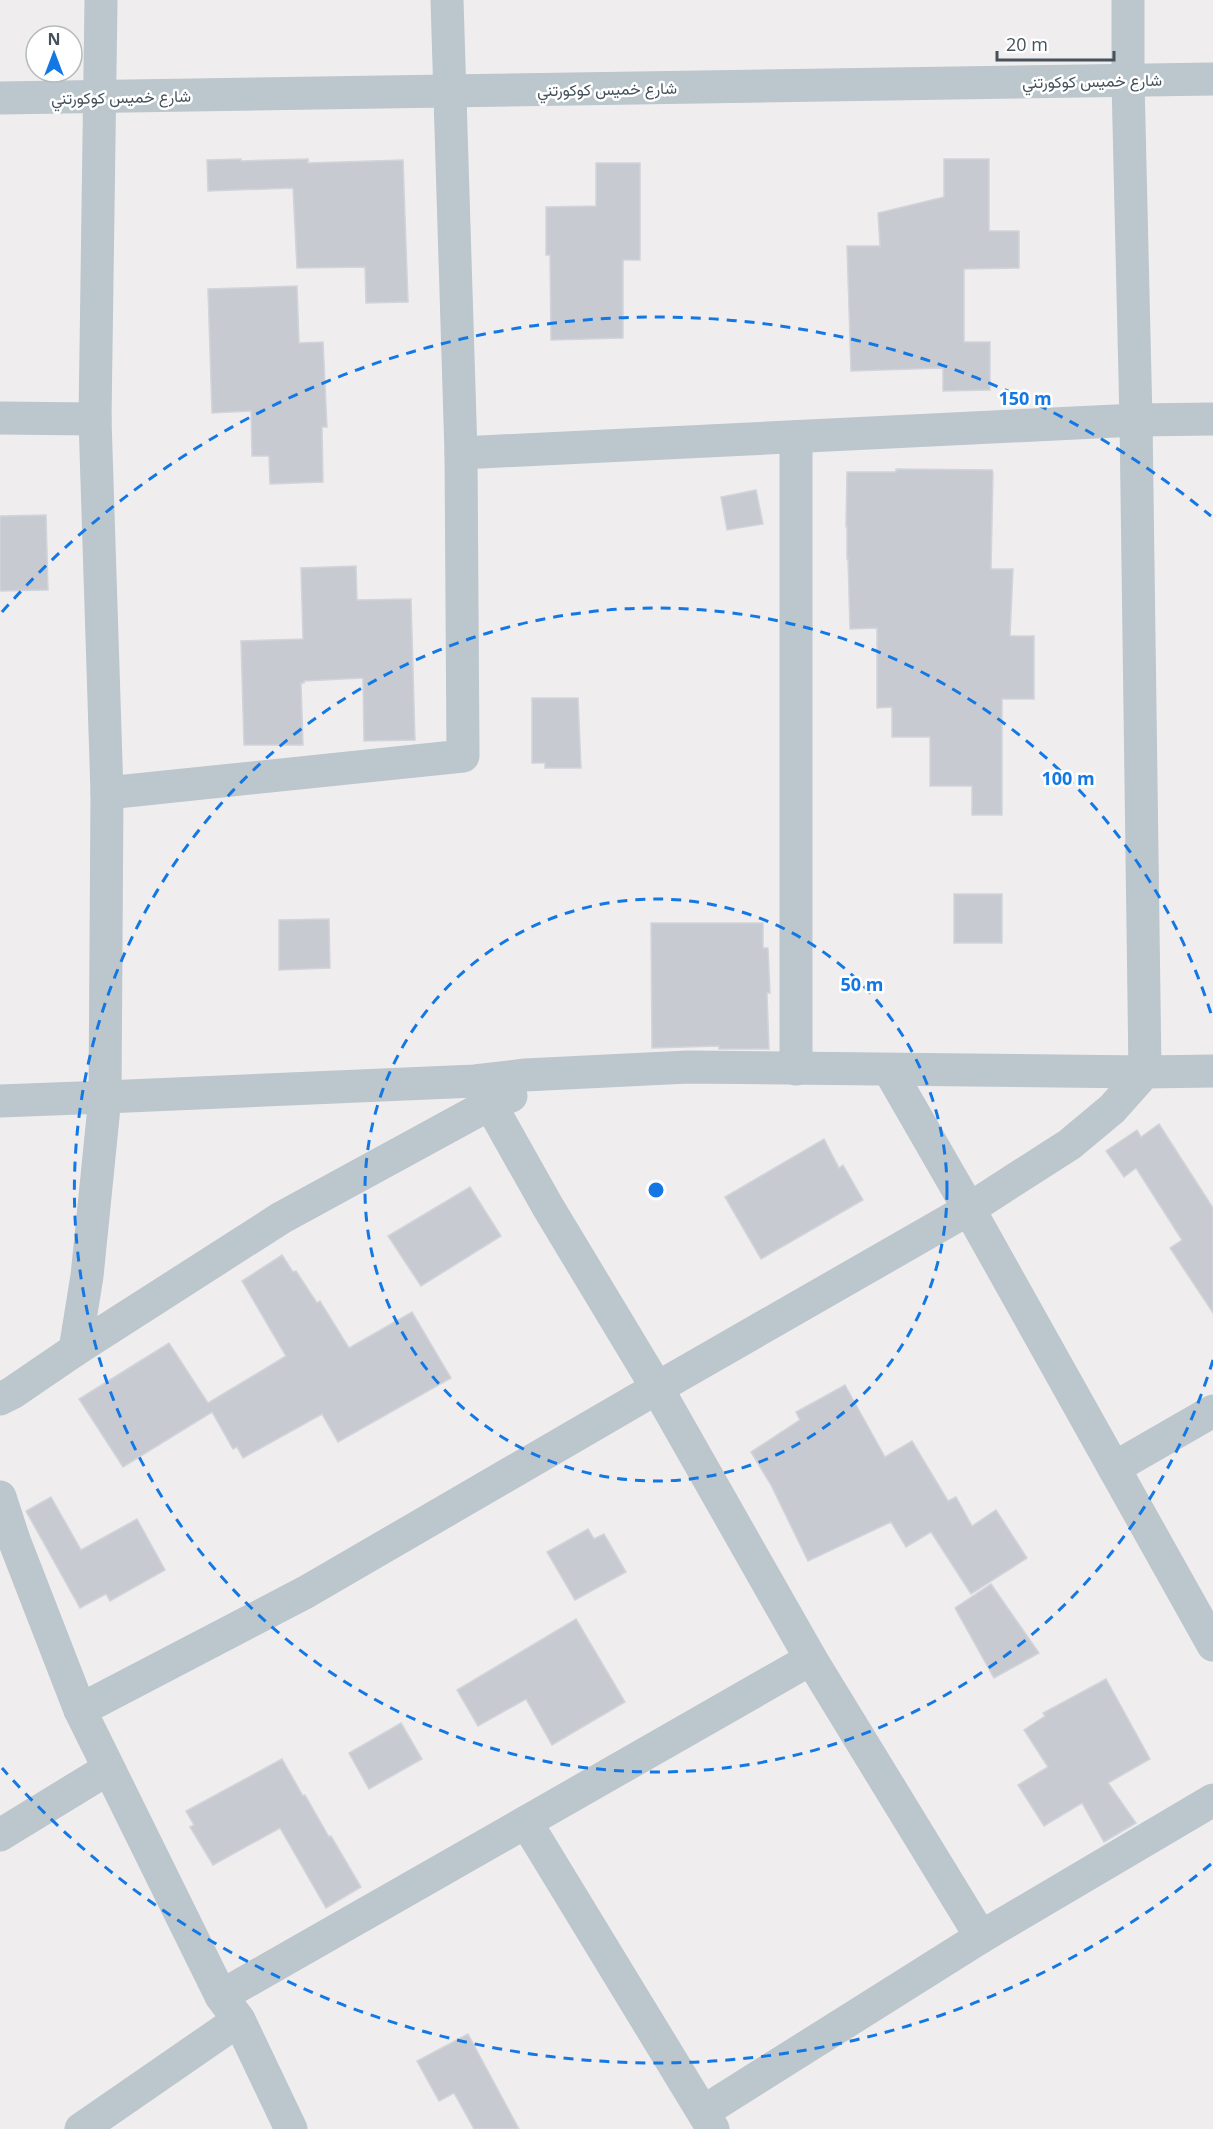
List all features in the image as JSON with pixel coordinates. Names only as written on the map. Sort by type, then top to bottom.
[{"type":"street","points":[[75,1350],[87,1276],[105,1097],[107,794],[95,419],[102,0]]},
{"type":"street","points":[[107,794],[463,756],[461,453],[447,0]]},
{"type":"street","points":[[80,1710],[306,1592],[969,1209],[1070,1144],[1112,1109],[1145,1072],[1128,0]]},
{"type":"street","name":"شارع خميس كوكورتني","points":[[0,98],[1213,79]]},
{"type":"street","points":[[0,418],[95,419]]},
{"type":"street","points":[[461,453],[1213,418]]},
{"type":"street","points":[[796,438],[796,1069]]},
{"type":"street","points":[[0,1101],[475,1081],[579,1072],[688,1067],[1213,1071]]},
{"type":"street","points":[[889,1070],[1213,1645]]},
{"type":"street","points":[[0,1399],[12,1394],[75,1350],[281,1218],[490,1104],[579,1072]]},
{"type":"street","points":[[490,1104],[548,1207],[657,1388],[811,1659],[981,1937]]},
{"type":"street","points":[[1114,1468],[1213,1411]]},
{"type":"street","points":[[0,1497],[14,1540],[80,1710],[291,2129]]},
{"type":"street","points":[[81,2129],[230,2008],[526,1822],[811,1659]]},
{"type":"street","points":[[0,1835],[108,1769]]},
{"type":"street","points":[[526,1822],[708,2120],[981,1937],[1213,1800]]},
{"type":"building","points":[[241,159],[241,161],[308,159],[308,163],[403,160],[408,302],[366,303],[365,267],[297,268],[293,188],[208,191],[207,160]]},
{"type":"building","points":[[944,159],[989,159],[989,231],[1019,231],[1019,268],[964,269],[964,342],[990,342],[990,390],[943,391],[943,368],[851,371],[847,246],[880,246],[878,213],[944,197]]},
{"type":"building","points":[[596,163],[640,163],[640,260],[623,260],[623,338],[551,340],[550,255],[546,255],[546,207],[596,206]]},
{"type":"building","points":[[297,286],[299,343],[323,342],[327,427],[322,427],[323,482],[270,484],[269,456],[252,456],[251,411],[212,413],[208,289]]},
{"type":"building","points":[[896,469],[992,470],[993,473],[991,569],[1013,569],[1010,636],[1034,636],[1034,699],[1002,699],[1002,815],[972,815],[972,786],[930,786],[930,737],[892,737],[892,707],[877,708],[877,628],[850,629],[846,527],[847,472],[896,472]]},
{"type":"building","points":[[756,490],[763,524],[727,530],[721,497]]},
{"type":"building","points":[[46,515],[48,590],[0,591],[0,516]]},
{"type":"building","points":[[356,566],[357,600],[411,599],[415,740],[364,741],[363,678],[301,683],[303,745],[244,745],[241,641],[303,639],[301,568]]},
{"type":"building","points":[[532,698],[578,698],[581,768],[545,768],[545,763],[532,763]]},
{"type":"building","points":[[954,894],[1002,894],[1002,943],[954,943]]},
{"type":"building","points":[[329,919],[330,968],[279,970],[279,920]]},
{"type":"building","points":[[651,923],[763,923],[763,948],[768,948],[769,1049],[719,1049],[719,1046],[652,1048]]},
{"type":"building","points":[[1159,1124],[1213,1208],[1213,1313],[1170,1248],[1182,1240],[1136,1168],[1124,1177],[1106,1151],[1137,1130],[1141,1137]]},
{"type":"building","points":[[824,1139],[839,1168],[843,1165],[863,1200],[761,1259],[725,1197]]},
{"type":"building","points":[[470,1187],[501,1236],[421,1286],[388,1236]]},
{"type":"building","points":[[282,1255],[293,1272],[296,1271],[317,1303],[320,1301],[349,1348],[412,1312],[451,1378],[338,1442],[322,1414],[243,1458],[237,1447],[233,1449],[212,1412],[123,1467],[79,1399],[169,1343],[208,1403],[286,1356],[242,1281]]},
{"type":"building","points":[[845,1385],[885,1457],[912,1441],[948,1501],[956,1497],[972,1526],[996,1510],[1027,1558],[971,1594],[931,1532],[906,1547],[891,1522],[808,1561],[771,1485],[751,1452],[800,1420],[796,1412]]},
{"type":"building","points":[[51,1497],[81,1550],[137,1519],[165,1570],[110,1601],[106,1594],[80,1608],[26,1511]]},
{"type":"building","points":[[588,1529],[594,1539],[604,1534],[626,1572],[575,1600],[547,1552]]},
{"type":"building","points":[[991,1584],[1039,1653],[994,1678],[955,1608]]},
{"type":"building","points":[[576,1619],[625,1702],[552,1745],[526,1699],[478,1726],[457,1690]]},
{"type":"building","points":[[1106,1679],[1150,1759],[1108,1783],[1136,1823],[1104,1842],[1082,1803],[1044,1826],[1018,1785],[1048,1767],[1024,1730],[1045,1716],[1043,1713]]},
{"type":"building","points":[[401,1723],[422,1759],[369,1789],[349,1753]]},
{"type":"building","points":[[282,1759],[361,1887],[326,1908],[280,1828],[213,1865],[190,1827],[194,1825],[186,1811]]},
{"type":"building","points":[[468,2034],[519,2129],[474,2129],[454,2093],[439,2101],[417,2061]]}]
